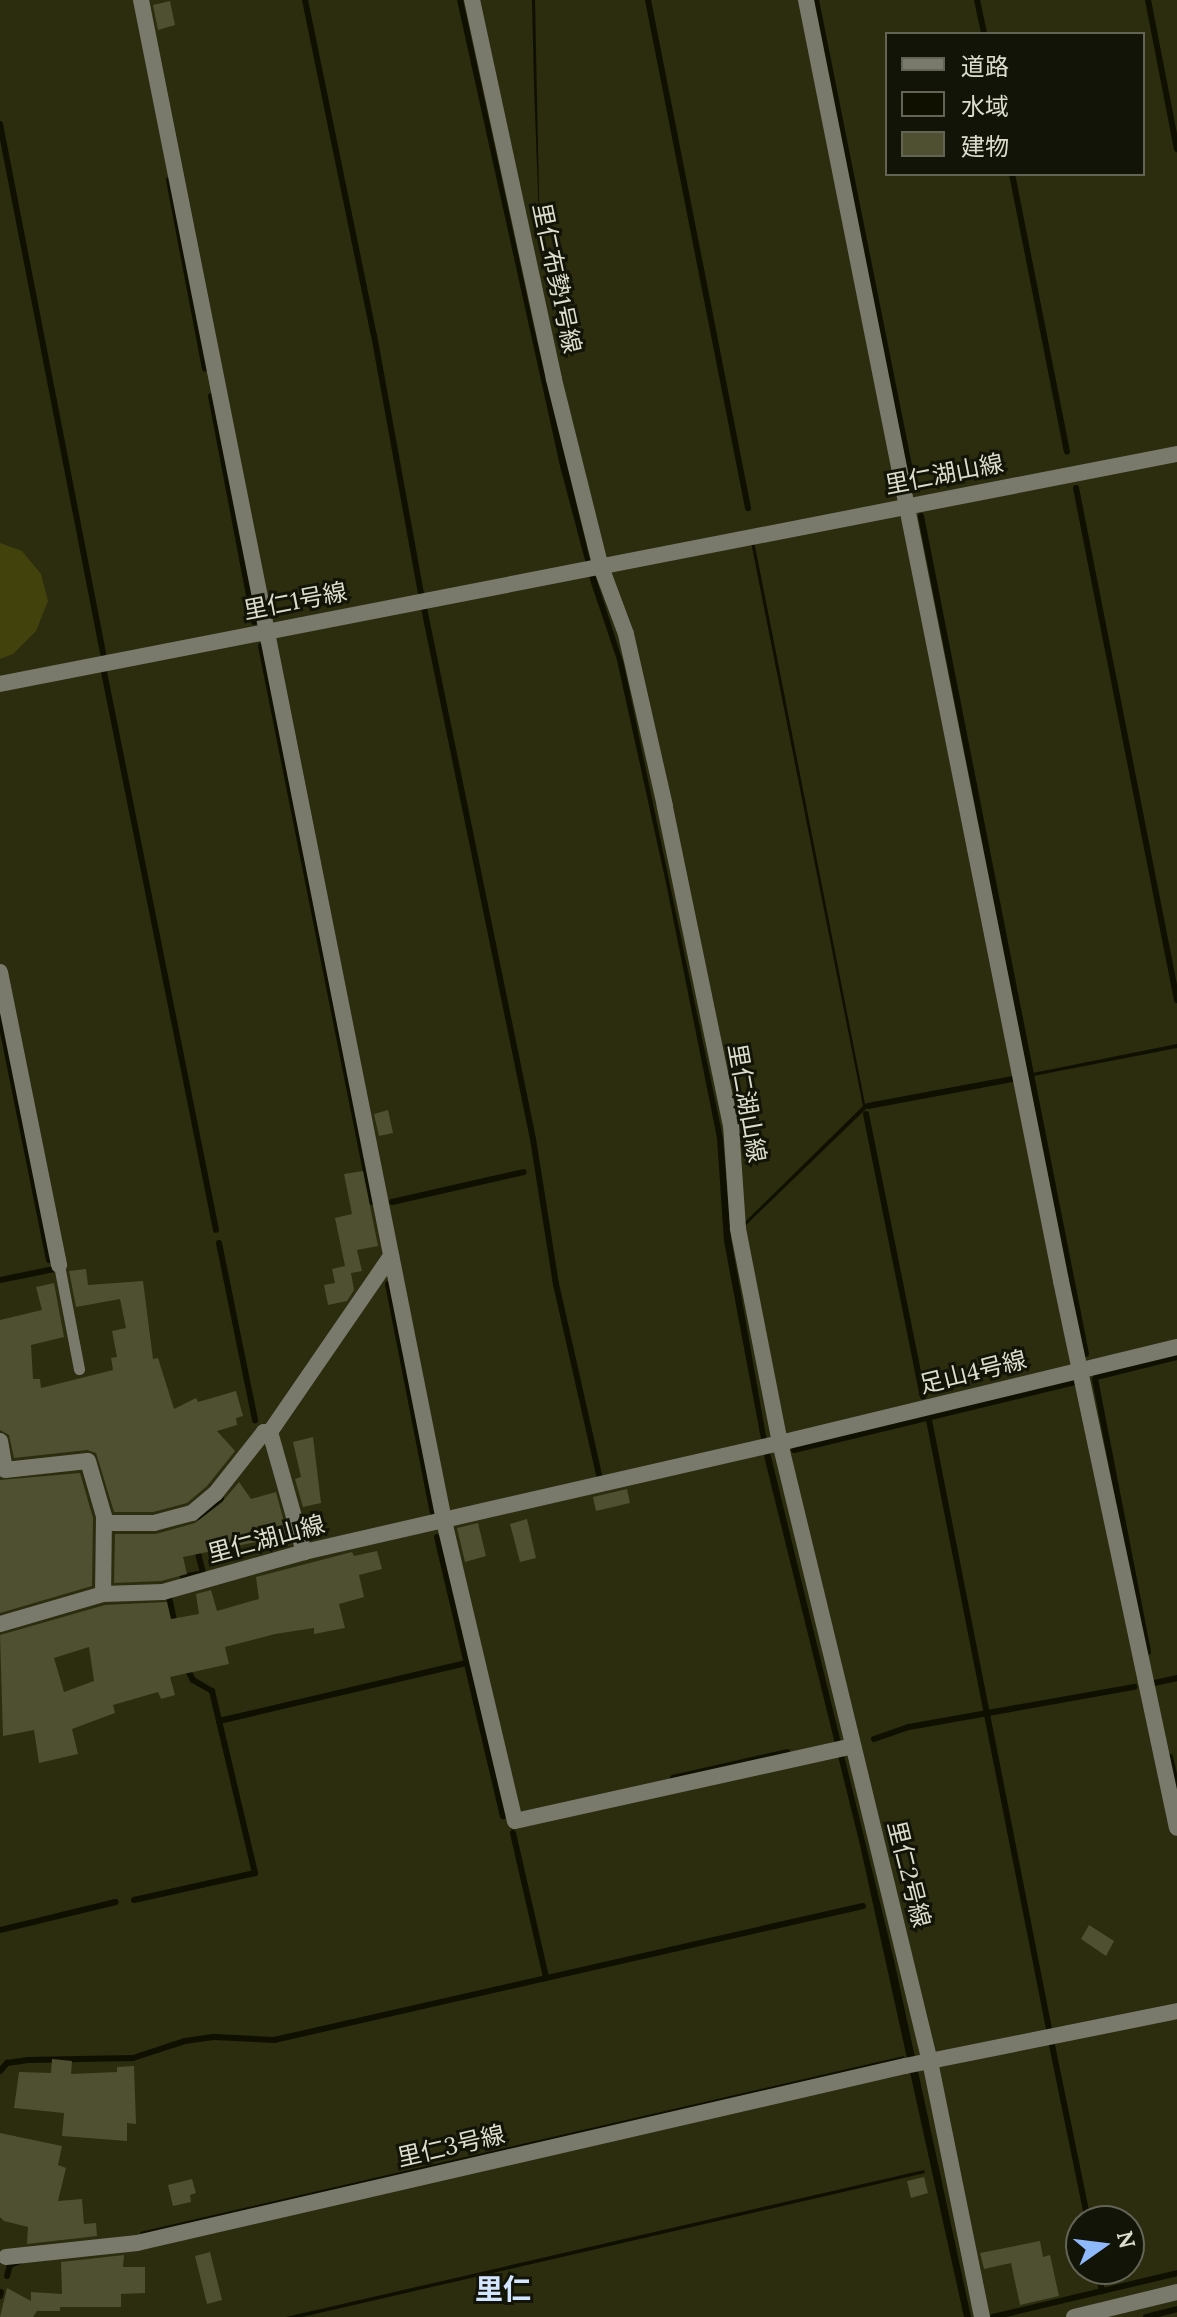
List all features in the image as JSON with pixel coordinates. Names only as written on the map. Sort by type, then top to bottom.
[{"type":"street","points":[[141,0],[444,1521],[515,1821],[853,1746]]},
{"type":"street","name":"里仁布勢1号線","points":[[472,0],[554,379],[600,564]]},
{"type":"street","points":[[806,0],[1061,1281],[1082,1370],[1142,1675],[1177,1828]]},
{"type":"street","name":"里仁湖山線","points":[[0,1624],[103,1594],[163,1592],[304,1552],[780,1443],[738,1228],[731,1126],[626,634],[600,564],[1177,454]]},
{"type":"street","name":"里仁1号線","points":[[0,684],[600,564]]},
{"type":"street","points":[[0,972],[59,1265]]},
{"type":"street","points":[[270,1432],[391,1256]]},
{"type":"street","name":"足山4号線","points":[[780,1443],[1177,1347]]},
{"type":"street","points":[[104,1523],[154,1523],[192,1513],[217,1492],[264,1432],[270,1432]]},
{"type":"street","points":[[270,1432],[304,1552]]},
{"type":"street","points":[[0,1441],[5,1470],[88,1461],[104,1523],[103,1594]]},
{"type":"street","name":"里仁2号線","points":[[780,1443],[930,2062],[982,2317]]},
{"type":"street","name":"里仁3号線","points":[[2,2262],[137,2243],[905,2066],[1177,2011]]},
{"type":"street","points":[[1074,2317],[1177,2292]]},
{"type":"lane","points":[[59,1265],[79,1369]]},
{"type":"shaded area","points":[[0,543],[22,551],[41,574],[48,601],[36,631],[13,654],[0,659]]},
{"type":"water","points":[[457,0],[463,0],[534,328],[589,556],[624,665],[723,1138],[731,1238],[766,1436],[894,1960],[971,2317],[964,2317],[860,1845],[765,1460],[724,1241],[717,1138],[666,883],[617,660],[591,583],[560,466]]},
{"type":"water","points":[[532,0],[535,0],[540,246],[534,86]]},
{"type":"water","points":[[754,541],[866,1109],[746,1225],[745,1222],[863,1106],[751,542]]},
{"type":"water","points":[[1177,1044],[1177,1048],[1028,1077],[1028,1074]]},
{"type":"water","points":[[904,2056],[905,2059],[141,2235],[140,2232]]},
{"type":"water","points":[[924,2170],[925,2173],[302,2317],[286,2317]]},
{"type":"building","points":[[170,1],[175,25],[158,30],[153,5]]},
{"type":"building","points":[[388,1110],[393,1133],[379,1136],[374,1114]]},
{"type":"building","points":[[363,1171],[378,1246],[357,1250],[362,1271],[351,1273],[354,1290],[347,1301],[328,1305],[324,1285],[335,1283],[332,1269],[345,1266],[335,1218],[352,1214],[344,1174]]},
{"type":"building","points":[[86,1269],[88,1285],[143,1281],[153,1359],[158,1358],[174,1409],[196,1398],[198,1402],[236,1391],[243,1416],[236,1418],[237,1425],[217,1431],[235,1451],[207,1486],[187,1503],[153,1512],[114,1512],[96,1453],[87,1450],[14,1458],[9,1435],[0,1430],[0,1320],[42,1310],[36,1287],[54,1283],[64,1337],[31,1345],[33,1379],[40,1379],[41,1388],[113,1370],[111,1358],[117,1357],[112,1331],[126,1328],[120,1299],[76,1307],[69,1271]]},
{"type":"building","points":[[313,1437],[321,1503],[303,1507],[295,1479],[301,1477],[293,1442]]},
{"type":"building","points":[[80,1473],[93,1518],[92,1586],[0,1613],[0,1480]]},
{"type":"building","points":[[239,1482],[251,1499],[276,1492],[290,1544],[278,1548],[276,1538],[183,1557],[187,1574],[161,1581],[114,1583],[115,1534],[156,1534],[195,1523],[222,1502]]},
{"type":"building","points":[[627,1489],[630,1503],[596,1511],[593,1497]]},
{"type":"building","points":[[527,1519],[536,1558],[520,1562],[510,1524]]},
{"type":"building","points":[[478,1523],[486,1556],[465,1562],[457,1528]]},
{"type":"building","points":[[377,1551],[382,1569],[359,1575],[364,1597],[339,1604],[345,1628],[314,1634],[314,1628],[275,1634],[225,1647],[229,1664],[170,1677],[175,1695],[161,1699],[158,1692],[113,1705],[115,1713],[72,1729],[78,1754],[39,1763],[34,1730],[3,1736],[0,1635],[105,1605],[167,1602],[171,1619],[199,1614],[196,1594],[211,1590],[217,1611],[259,1599],[256,1577],[352,1552],[354,1556]],"holes":[[[89,1647],[94,1681],[64,1692],[54,1658]]]},
{"type":"building","points":[[1089,1925],[1114,1941],[1106,1956],[1081,1939]]},
{"type":"building","points":[[52,2059],[72,2061],[71,2074],[117,2072],[117,2067],[134,2066],[136,2124],[127,2123],[127,2141],[62,2136],[64,2113],[14,2108],[19,2072],[51,2073]]},
{"type":"building","points":[[0,2133],[62,2146],[58,2165],[66,2168],[58,2201],[82,2199],[84,2224],[96,2223],[97,2236],[27,2244],[28,2227],[4,2221],[0,2217]]},
{"type":"building","points":[[924,2177],[928,2193],[911,2198],[907,2181]]},
{"type":"building","points":[[192,2179],[196,2193],[190,2195],[191,2202],[173,2206],[168,2185]]},
{"type":"building","points":[[1040,2241],[1043,2257],[1050,2255],[1059,2296],[1020,2305],[1011,2263],[984,2269],[980,2253]]},
{"type":"building","points":[[210,2252],[222,2300],[207,2304],[195,2256]]},
{"type":"building","points":[[124,2255],[123,2267],[145,2267],[145,2293],[121,2294],[121,2307],[60,2307],[60,2311],[37,2311],[33,2317],[0,2317],[7,2288],[31,2301],[31,2292],[62,2294],[61,2262]]},
{"type":"waterway","points":[[305,0],[374,335],[421,593]]},
{"type":"waterway","points":[[648,0],[748,508]]},
{"type":"waterway","points":[[816,0],[914,489]]},
{"type":"waterway","points":[[977,0],[984,32]]},
{"type":"waterway","points":[[1148,0],[1177,149]]},
{"type":"waterway","points":[[0,124],[103,653]]},
{"type":"waterway","points":[[1012,176],[1067,452]]},
{"type":"waterway","points":[[169,180],[205,369]]},
{"type":"waterway","points":[[211,396],[254,622]]},
{"type":"waterway","points":[[1076,488],[1177,1000]]},
{"type":"waterway","points":[[921,516],[1086,1354]]},
{"type":"waterway","points":[[424,608],[533,1139],[556,1284],[599,1475]]},
{"type":"waterway","points":[[261,646],[372,1202]]},
{"type":"waterway","points":[[104,672],[216,1230]]},
{"type":"waterway","points":[[0,1017],[49,1260]]},
{"type":"waterway","points":[[868,1106],[1018,1078]]},
{"type":"waterway","points":[[866,1114],[923,1396]]},
{"type":"waterway","points":[[392,1202],[524,1172]]},
{"type":"waterway","points":[[219,1243],[255,1420]]},
{"type":"waterway","points":[[0,1280],[54,1269]]},
{"type":"waterway","points":[[388,1284],[433,1513]]},
{"type":"waterway","points":[[1096,1377],[1177,1357]]},
{"type":"waterway","points":[[1095,1379],[1148,1652]]},
{"type":"waterway","points":[[794,1450],[1075,1382]]},
{"type":"waterway","points":[[929,1420],[1049,2029]]},
{"type":"waterway","points":[[201,1520],[221,1499]]},
{"type":"waterway","points":[[437,1537],[503,1816]]},
{"type":"waterway","points":[[183,1577],[203,1573],[197,1549]]},
{"type":"waterway","points":[[169,1597],[175,1625]]},
{"type":"waterway","points":[[219,1721],[466,1663]]},
{"type":"waterway","points":[[134,1900],[255,1873],[212,1691],[193,1680],[186,1667]]},
{"type":"waterway","points":[[1154,1683],[1177,1678]]},
{"type":"waterway","points":[[874,1739],[909,1727],[1134,1687]]},
{"type":"waterway","points":[[673,1778],[787,1752]]},
{"type":"waterway","points":[[1170,1757],[1177,1788]]},
{"type":"waterway","points":[[513,1833],[546,1977]]},
{"type":"waterway","points":[[0,1930],[116,1902]]},
{"type":"waterway","points":[[0,2071],[7,2063],[28,2060],[133,2058],[185,2041],[215,2037],[274,2040],[863,1906]]},
{"type":"waterway","points":[[1052,2045],[1085,2205]]},
{"type":"waterway","points":[[7,2276],[10,2265],[18,2262]]},
{"type":"waterway","points":[[993,2317],[1177,2273]]},
{"type":"waterway","points":[[1101,2285],[1102,2291]]},
{"type":"waterway","points":[[0,2296],[1,2292]]},
{"type":"waterway","points":[[1146,2317],[1177,2309]]},
{"type":"district","name":"里仁","points":[[503,2289]]}]
